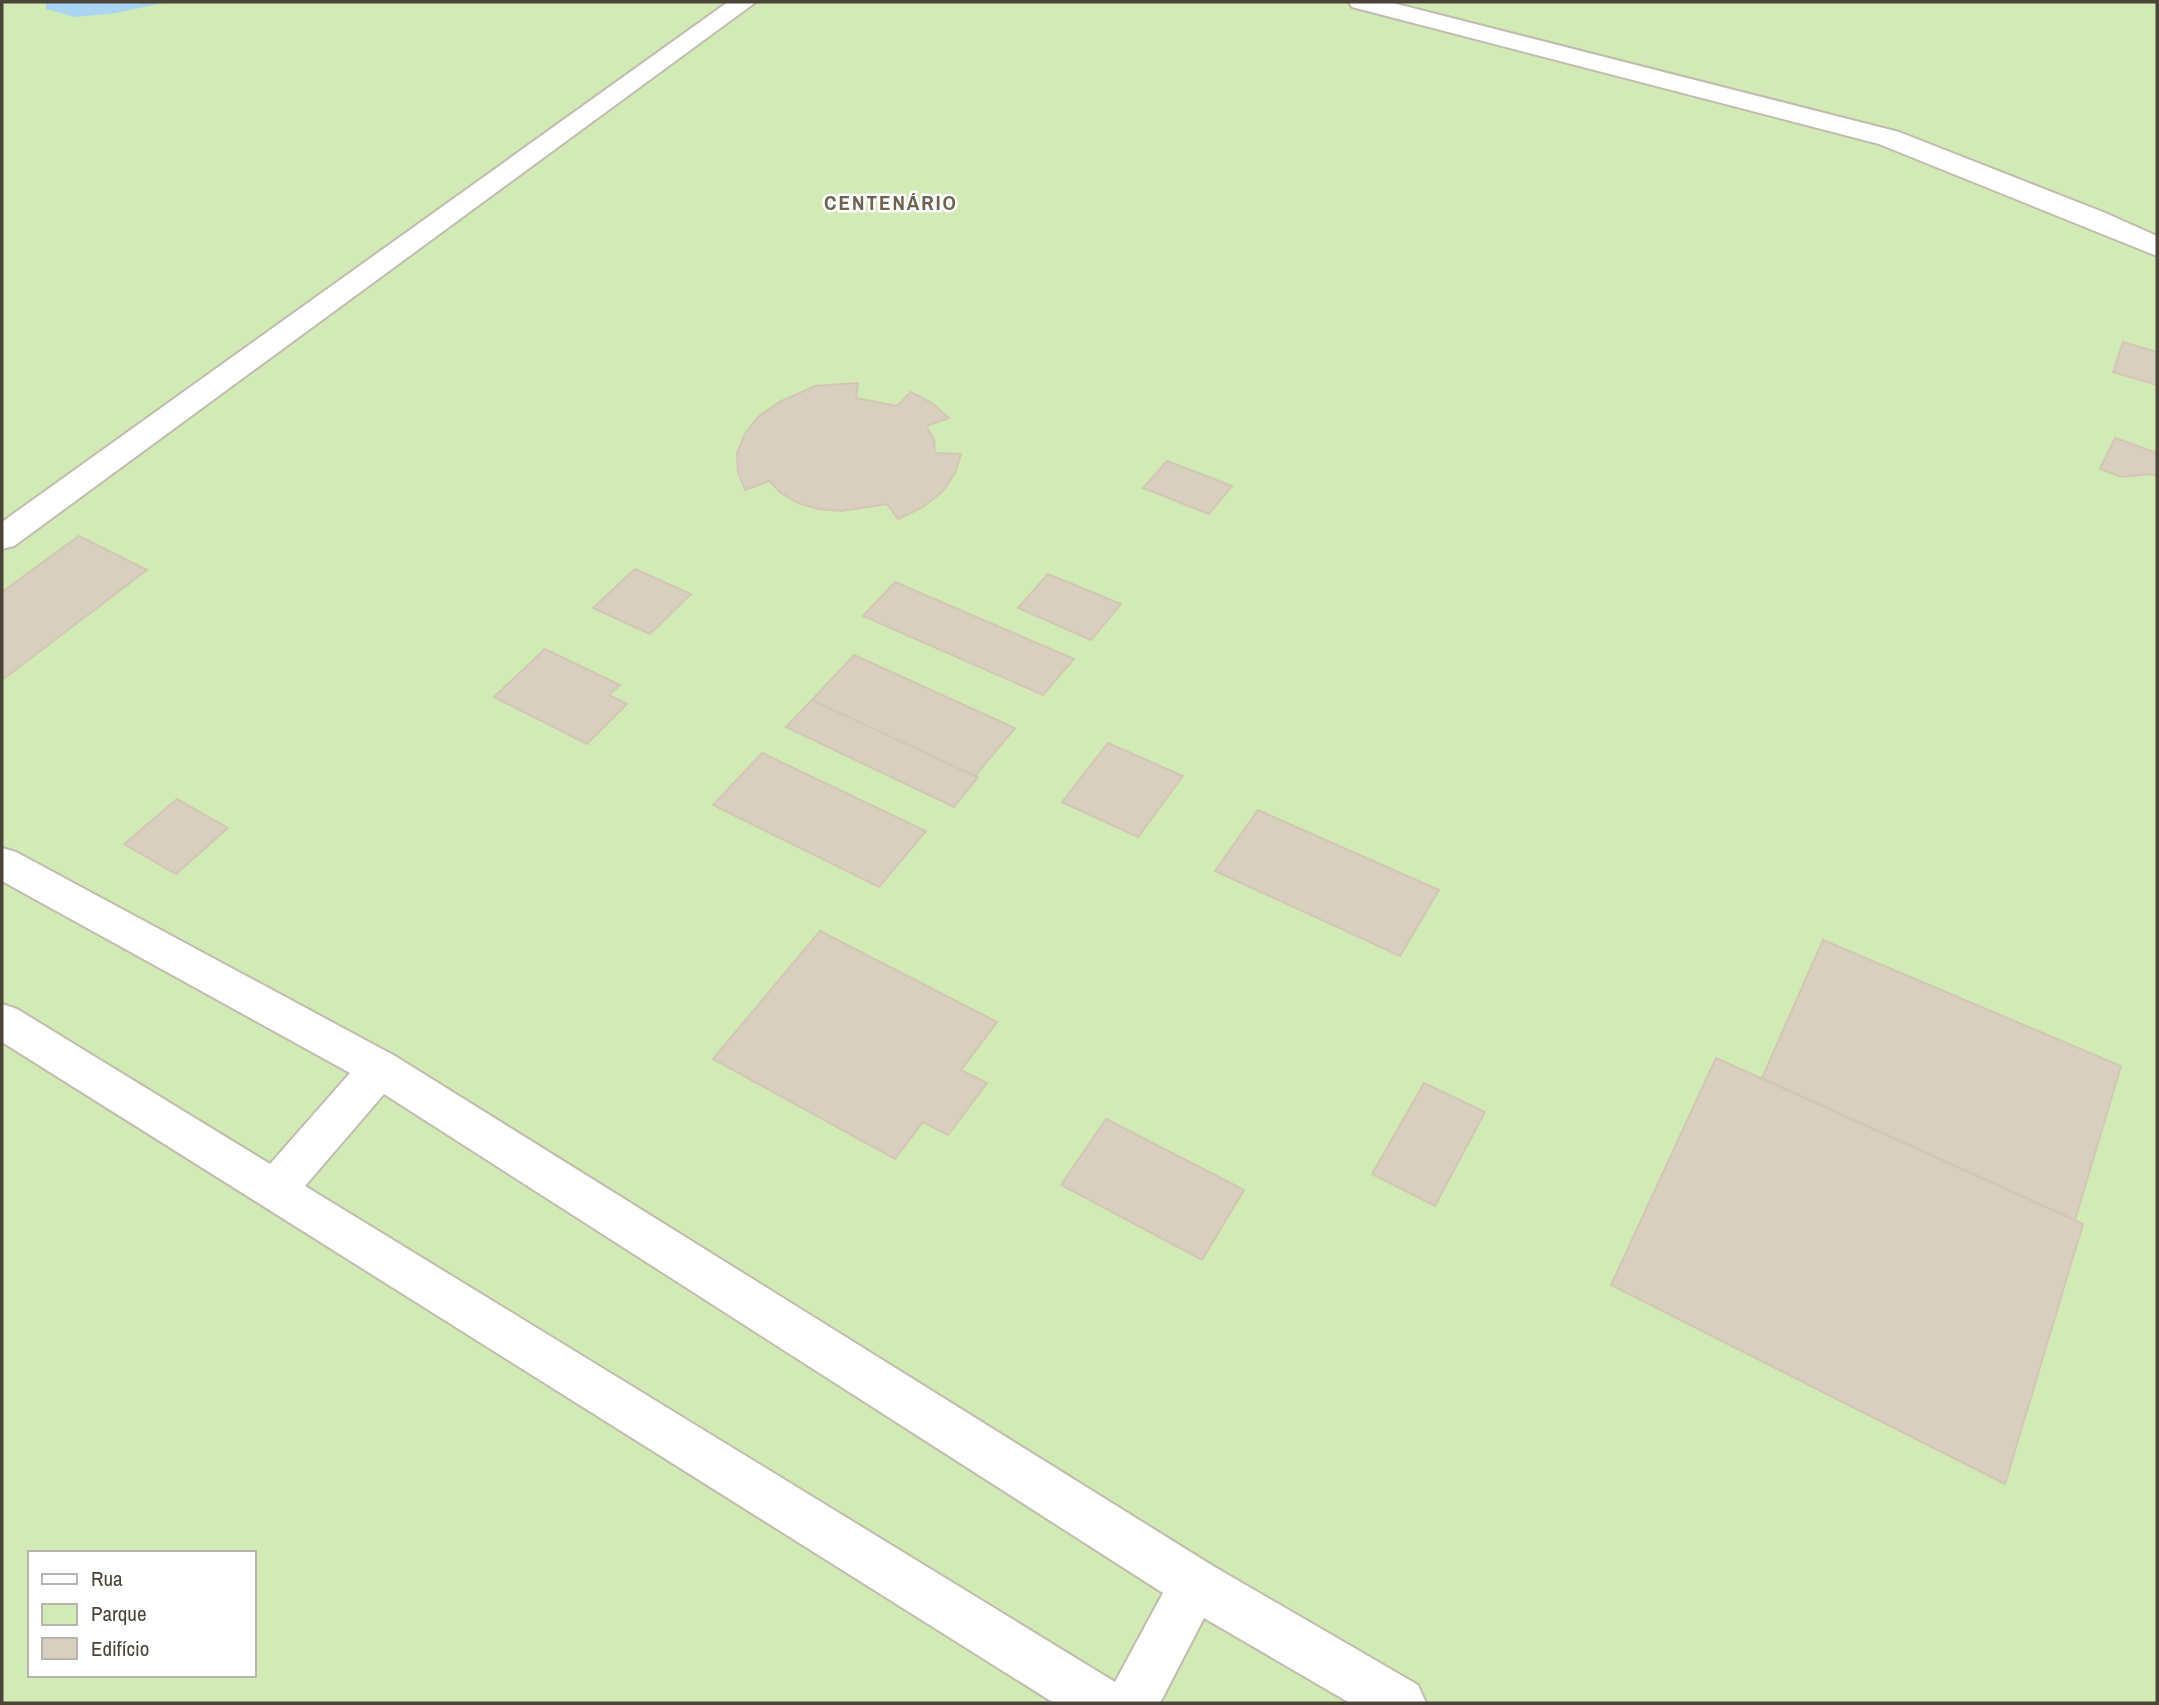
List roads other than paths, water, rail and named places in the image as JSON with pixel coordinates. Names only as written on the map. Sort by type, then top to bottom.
[{"type":"street","points":[[2,538],[744,2]]},
{"type":"street","points":[[1361,2],[1889,138],[2093,218],[2157,247]]},
{"type":"street","points":[[2,863],[380,1069],[1195,1584],[1400,1703]]},
{"type":"street","points":[[2,1021],[1101,1703]]},
{"type":"street","points":[[275,1189],[380,1069]]},
{"type":"street","points":[[1132,1703],[1195,1584]]},
{"type":"water","points":[[46,2],[168,2],[116,13],[75,17],[46,9]]},
{"type":"district","name":"CENTENÁRIO","points":[[891,203]]}]
